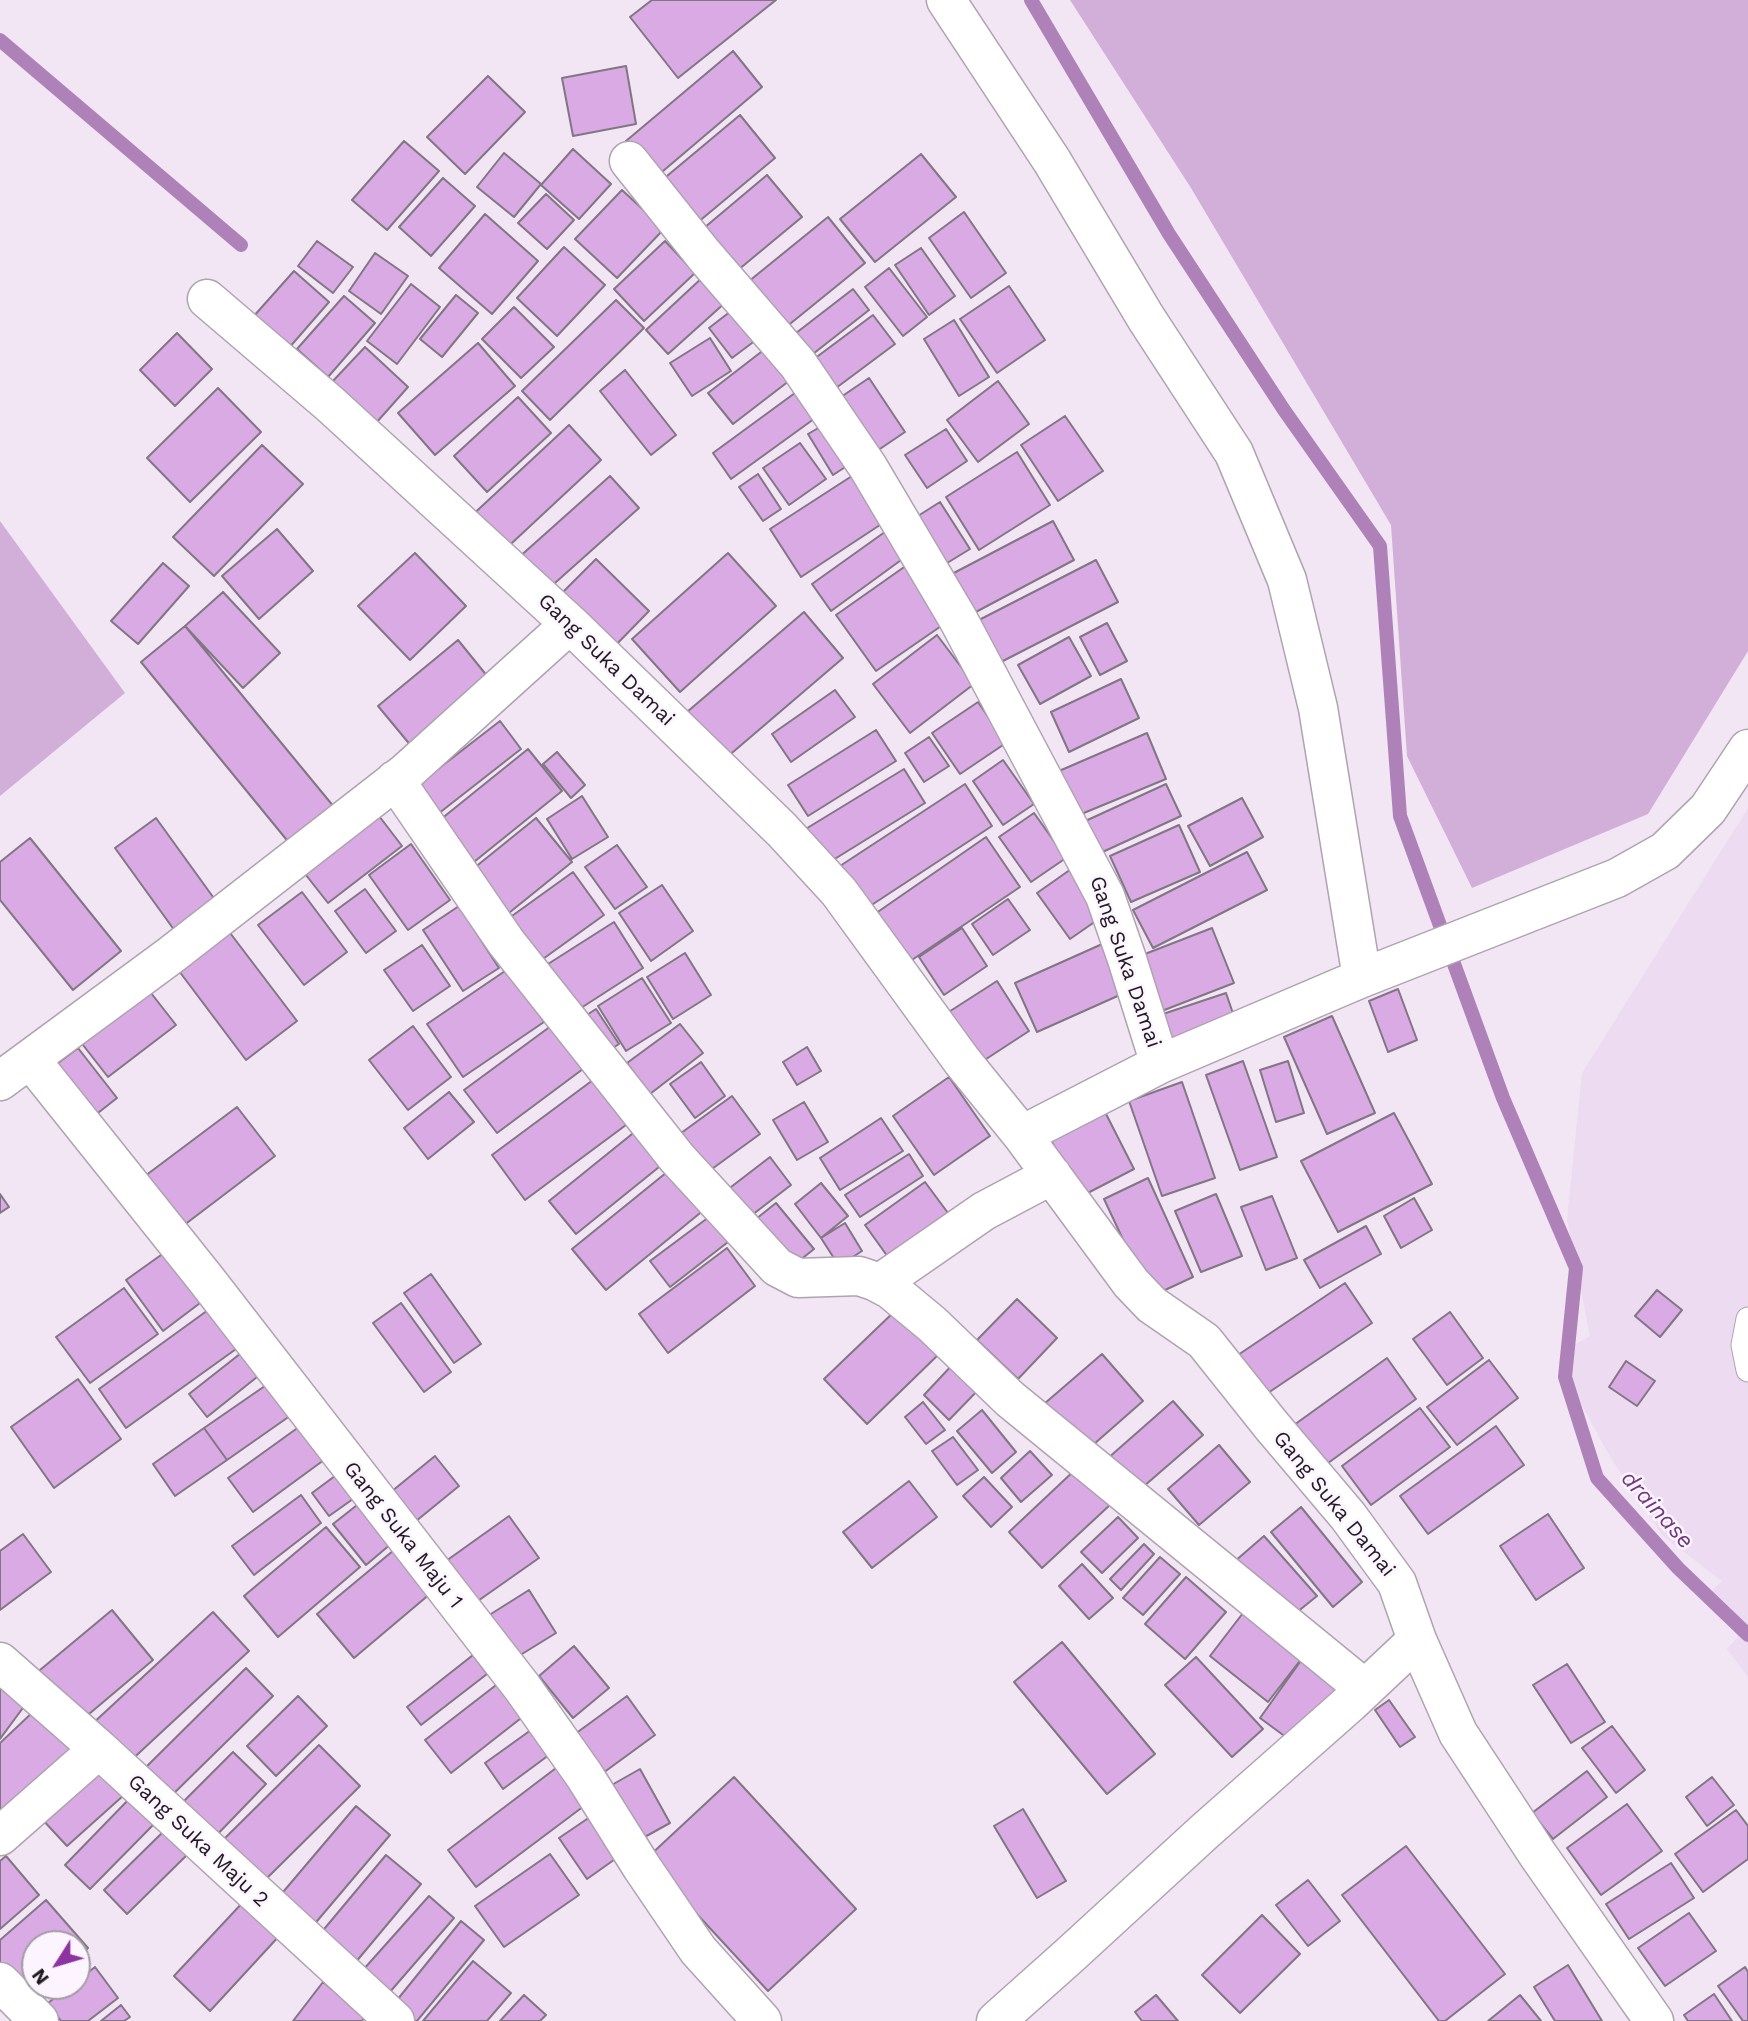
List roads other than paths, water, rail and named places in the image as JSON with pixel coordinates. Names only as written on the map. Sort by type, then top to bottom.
[{"type":"street","points":[[946,0],[1052,161],[1146,318],[1240,466],[1287,580],[1312,682],[1362,978]]},
{"type":"street","name":"Gang Suka Damai","points":[[629,161],[798,365],[868,467],[958,619],[1105,896],[1160,1064]]},
{"type":"street","name":"Gang Suka Damai","points":[[207,299],[330,404],[570,624],[782,830],[839,892],[961,1061],[1022,1135],[1131,1283],[1152,1306],[1204,1341],[1348,1516],[1397,1583],[1417,1640],[1458,1733],[1538,1856],[1654,2021]]},
{"type":"street","points":[[15,1070],[171,955],[395,780],[570,624]]},
{"type":"street","points":[[1022,1135],[1160,1064],[1362,978],[1617,878],[1665,851],[1708,809],[1748,749]]},
{"type":"street","points":[[395,780],[506,942],[677,1158],[777,1267],[798,1278],[859,1276],[891,1290],[932,1324],[1021,1408],[1365,1689]]},
{"type":"street","name":"Gang Suka Maju 1","points":[[15,1070],[205,1278],[522,1686],[584,1775],[698,1950],[762,2021]]},
{"type":"street","points":[[880,1283],[984,1211],[1052,1175]]},
{"type":"street","points":[[996,2021],[1417,1640]]},
{"type":"street","name":"Gang Suka Maju 2","points":[[0,1662],[99,1749],[395,2021]]},
{"type":"street","points":[[0,1836],[99,1749]]},
{"type":"street","points":[[0,1982],[39,2021]]},
{"type":"lane","points":[[1748,1319],[1743,1345],[1748,1370]]},
{"type":"waterway","name":"drainase","points":[[1031,0],[1169,234],[1284,410],[1380,546],[1400,816],[1503,1098],[1576,1268],[1565,1377],[1597,1478],[1678,1568],[1748,1635]]},
{"type":"waterway","points":[[0,40],[241,245]]}]
